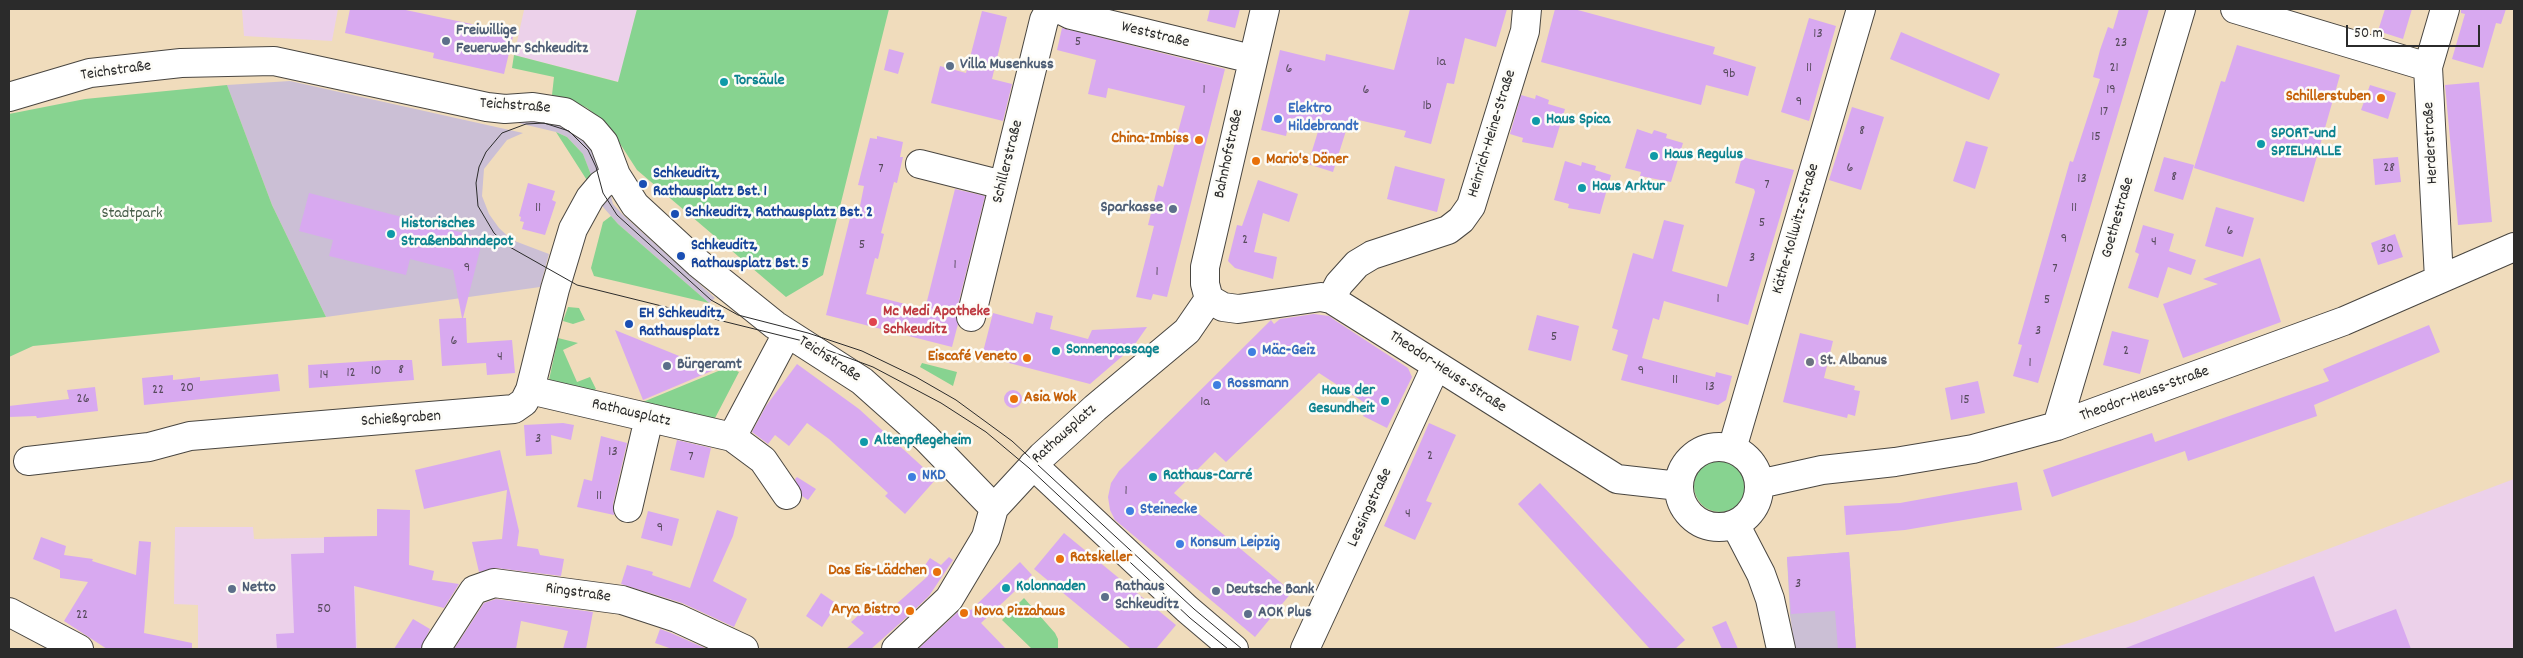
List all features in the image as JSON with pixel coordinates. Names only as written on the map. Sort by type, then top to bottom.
[{"type":"street","name":"Schillerstraße","points":[[971,317],[1044,20],[1050,9]]},
{"type":"street","name":"Weststraße","points":[[1059,9],[1071,15],[1252,59]]},
{"type":"street","name":"Bahnhofstraße","points":[[1209,299],[1205,284],[1205,267],[1264,9]]},
{"type":"street","name":"Heinrich-Heine-Straße","points":[[1331,300],[1339,284],[1357,264],[1372,255],[1448,230],[1461,220],[1471,206],[1525,31],[1527,9]]},
{"type":"street","name":"Käthe-Kollwitz-Straße","points":[[1732,449],[1861,9]]},
{"type":"street","name":"Goethestraße","points":[[2058,426],[2181,9]]},
{"type":"street","points":[[2234,9],[2428,67]]},
{"type":"street","name":"Herderstraße","points":[[2439,279],[2428,67],[2445,9]]},
{"type":"street","name":"Teichstraße","points":[[9,97],[90,73],[181,63],[274,61],[487,107],[506,109],[533,107],[565,112],[593,130],[604,143],[616,175],[635,205],[698,263],[774,325],[862,381],[926,438],[994,508]]},
{"type":"street","points":[[920,164],[1003,185]]},
{"type":"street","name":"Schießgraben","points":[[28,461],[149,447],[190,436],[499,412],[514,409],[524,402],[530,390],[555,288],[574,229],[590,198],[601,185],[616,175]]},
{"type":"street","name":"Theodor-Heuss-Straße","points":[[1759,484],[1822,470],[1895,462],[1973,449],[2058,426],[2344,321],[2514,247]]},
{"type":"street","points":[[1209,299],[1223,307],[1238,309],[1321,298],[1331,300]]},
{"type":"street","name":"Rathausplatz","points":[[994,508],[1033,465],[1094,408],[1187,331],[1209,299]]},
{"type":"street","name":"Theodor-Heuss-Straße","points":[[1331,300],[1617,479],[1679,486]]},
{"type":"street","points":[[782,344],[732,437],[763,460],[787,495]]},
{"type":"street","name":"Lessingstraße","points":[[1305,649],[1436,366]]},
{"type":"street","name":"Rathausplatz","points":[[530,390],[732,437]]},
{"type":"street","points":[[628,508],[649,418]]},
{"type":"street","points":[[1707,449],[1732,449],[1751,463],[1759,484],[1758,497],[1753,508],[1745,517],[1734,524],[1722,527],[1708,525],[1696,520],[1687,510],[1681,499],[1679,486],[1684,468],[1696,454],[1707,449]]},
{"type":"street","points":[[1033,465],[1187,609],[1234,649]]},
{"type":"street","points":[[896,649],[949,599],[986,537],[994,508]]},
{"type":"street","points":[[1734,524],[1761,574],[1770,600],[1781,649]]},
{"type":"street","name":"Ringstraße","points":[[436,649],[474,590],[494,583],[622,600],[677,618],[744,649]]},
{"type":"street","points":[[9,612],[78,649]]},
{"type":"shaded area","points":[[242,9],[338,9],[332,41],[244,36]]},
{"type":"shaded area","points":[[522,9],[637,9],[619,82],[514,55],[524,10]]},
{"type":"shaded area","points":[[290,81],[523,133],[507,140],[484,169],[482,196],[489,214],[499,228],[512,240],[549,254],[540,287],[326,317],[272,205],[227,85]]},
{"type":"shaded area","points":[[493,117],[556,120],[599,150],[613,204],[715,298],[709,303],[618,224],[603,207],[583,154],[567,137],[556,132]]},
{"type":"shaded area","points":[[2514,479],[2514,649],[2050,649],[2134,622]]},
{"type":"shaded area","points":[[175,527],[253,527],[254,539],[353,537],[357,649],[198,649],[198,605],[174,604]]},
{"type":"shaded area","points":[[1849,552],[1856,649],[1795,649],[1790,615],[1787,557]]},
{"type":"green space","points":[[637,9],[889,9],[823,275],[786,297],[637,170],[608,125],[587,108],[573,101],[552,95],[554,77],[512,68],[514,55],[618,82]]},
{"type":"green space","name":"Stadtpark","points":[[227,85],[272,205],[326,317],[33,346],[9,357],[9,114],[85,99]]},
{"type":"green space","points":[[556,132],[567,137],[583,154],[593,180],[590,185]]},
{"type":"green space","points":[[611,216],[709,303],[594,276],[591,268],[603,222]]},
{"type":"green space","points":[[568,307],[579,308],[585,320],[573,324],[563,321]]},
{"type":"green space","points":[[558,338],[578,343],[563,350],[577,382],[590,377],[596,389],[593,391],[549,380]]},
{"type":"green space","points":[[922,363],[957,372],[953,386],[920,367]]},
{"type":"green space","points":[[728,367],[739,372],[714,420],[638,404]]},
{"type":"green space","points":[[1720,460],[1730,462],[1738,468],[1744,476],[1746,486],[1744,496],[1738,504],[1730,510],[1720,512],[1710,510],[1702,504],[1696,496],[1694,486],[1696,476],[1702,468],[1710,462]]},
{"type":"green space","points":[[1024,598],[1055,633],[1058,639],[1058,649],[1032,649],[1002,620]]},
{"type":"building","points":[[350,9],[401,9],[495,29],[496,23],[515,28],[504,74],[433,58],[434,53],[345,33]]},
{"type":"building","points":[[1210,9],[1240,9],[1235,28],[1207,21]]},
{"type":"building","points":[[1410,9],[1507,9],[1496,47],[1465,38],[1454,84],[1447,83],[1431,144],[1404,137],[1406,131],[1350,118],[1333,172],[1308,164],[1320,125],[1290,118],[1286,136],[1261,130],[1280,50],[1325,61],[1326,54],[1394,70]]},
{"type":"building","points":[[1555,9],[1574,9],[1715,47],[1713,54],[1756,67],[1748,96],[1706,85],[1701,105],[1541,62]]},
{"type":"building","points":[[2119,9],[2149,9],[2038,383],[2013,376],[2022,345],[2018,344],[2070,161],[2073,162],[2100,79],[2093,77],[2100,50],[2108,27],[2113,29]]},
{"type":"building","points":[[2385,9],[2412,9],[2403,39],[2378,31]]},
{"type":"building","points":[[2461,9],[2506,9],[2501,24],[2496,23],[2483,68],[2452,59],[2465,14],[2461,13]]},
{"type":"building","points":[[982,11],[1007,17],[992,79],[1012,84],[1003,121],[931,103],[940,66],[966,73]]},
{"type":"building","points":[[1809,18],[1836,26],[1809,121],[1781,112]]},
{"type":"building","points":[[1062,28],[1225,69],[1167,297],[1153,294],[1151,300],[1136,297],[1154,226],[1148,225],[1158,185],[1163,187],[1185,106],[1108,88],[1106,98],[1088,94],[1096,60],[1057,50]]},
{"type":"building","points":[[1901,32],[2000,74],[1989,100],[1890,59]]},
{"type":"building","name":"SPORT-und SPIELHALLE","points":[[2237,45],[2340,75],[2304,202],[2194,168],[2221,81],[2225,82]]},
{"type":"building","points":[[889,49],[904,53],[898,74],[884,70]]},
{"type":"building","points":[[2479,82],[2492,222],[2458,225],[2445,85]]},
{"type":"building","points":[[2370,85],[2396,93],[2388,119],[2361,110]]},
{"type":"building","name":"Haus Spica","points":[[1521,95],[1535,99],[1536,95],[1549,100],[1548,104],[1565,109],[1553,148],[1522,142],[1523,138],[1510,134]]},
{"type":"building","points":[[1852,107],[1884,117],[1861,190],[1829,180]]},
{"type":"building","name":"Haus Regulus","points":[[1637,129],[1652,134],[1654,130],[1667,134],[1666,138],[1683,143],[1671,182],[1640,176],[1641,172],[1625,168]]},
{"type":"building","points":[[877,136],[903,142],[900,157],[903,157],[897,183],[894,182],[881,233],[884,234],[878,259],[875,258],[866,294],[925,309],[955,189],[985,196],[956,313],[958,324],[952,347],[826,315],[851,214],[858,216],[864,186],[858,185],[870,138],[877,139]]},
{"type":"building","points":[[1966,141],[1988,147],[1975,189],[1953,181]]},
{"type":"building","points":[[1742,157],[1794,170],[1748,325],[1664,301],[1659,320],[1653,318],[1642,358],[1715,377],[1716,372],[1732,376],[1726,400],[1718,405],[1621,380],[1628,355],[1612,350],[1618,330],[1612,328],[1633,253],[1653,259],[1664,220],[1684,225],[1672,271],[1727,287],[1755,192],[1754,189],[1735,183]]},
{"type":"building","points":[[2164,157],[2194,165],[2183,200],[2154,191]]},
{"type":"building","points":[[2398,157],[2401,182],[2375,185],[2373,159]]},
{"type":"building","name":"Haus Arktur","points":[[1565,161],[1581,166],[1582,162],[1596,166],[1595,170],[1611,175],[1600,214],[1568,208],[1569,204],[1554,200]]},
{"type":"building","points":[[1395,166],[1445,179],[1437,212],[1387,199]]},
{"type":"building","points":[[1258,180],[1298,194],[1289,222],[1263,213],[1254,252],[1277,257],[1273,279],[1235,268],[1228,261],[1237,225],[1242,226]]},
{"type":"building","points":[[528,183],[555,191],[552,200],[556,202],[545,235],[522,229],[524,222],[520,221],[521,217],[519,216]]},
{"type":"building","name":"Historisches Straßenbahndepot","points":[[309,193],[483,238],[463,318],[466,318],[467,343],[512,340],[515,373],[487,375],[486,363],[442,366],[439,319],[462,318],[453,270],[410,259],[406,275],[329,256],[333,240],[299,231]]},
{"type":"building","points":[[2216,207],[2254,218],[2243,257],[2205,246]]},
{"type":"building","points":[[2143,225],[2174,234],[2169,251],[2196,260],[2191,275],[2168,267],[2158,298],[2128,288],[2139,254],[2135,252]]},
{"type":"building","points":[[2395,234],[2403,257],[2378,265],[2371,243]]},
{"type":"building","points":[[2260,258],[2281,322],[2183,358],[2163,304],[2218,284],[2203,279]]},
{"type":"building","name":"Sonnenpassage","points":[[1036,312],[1053,316],[1050,329],[1088,339],[1092,330],[1147,327],[1133,347],[1090,384],[982,356],[993,313],[1033,324]]},
{"type":"building","name":"Rathaus-Carré","points":[[1314,314],[1329,316],[1408,368],[1412,377],[1387,428],[1363,416],[1368,405],[1319,373],[1226,462],[1215,452],[1174,493],[1292,592],[1255,637],[1115,520],[1110,510],[1108,497],[1111,483],[1119,471],[1271,320],[1274,324],[1280,319]]},
{"type":"building","points":[[1537,315],[1579,326],[1571,361],[1528,350]]},
{"type":"building","points":[[2429,325],[2440,352],[2314,405],[2317,416],[2188,461],[2185,451],[2052,497],[2043,470],[2152,433],[2155,442],[2329,381],[2323,369]]},
{"type":"building","name":"Bürgeramt","points":[[615,330],[694,362],[714,370],[643,400]]},
{"type":"building","points":[[2112,331],[2149,340],[2140,374],[2103,365]]},
{"type":"building","name":"St. Albanus","points":[[1800,333],[1833,341],[1824,378],[1855,386],[1854,390],[1860,391],[1855,416],[1848,414],[1847,418],[1783,402]]},
{"type":"building","points":[[412,360],[414,380],[309,388],[308,365]]},
{"type":"building","name":"Altenpflegeheim","points":[[797,364],[859,409],[936,479],[905,514],[885,496],[888,493],[829,439],[807,423],[789,446],[775,435],[768,444],[752,432],[766,406]]},
{"type":"building","points":[[278,374],[280,391],[144,405],[142,378],[173,375],[173,380],[200,377],[200,381]]},
{"type":"building","points":[[1978,381],[1985,413],[1951,420],[1945,388]]},
{"type":"building","points":[[95,387],[98,411],[37,418],[36,416],[9,417],[9,406],[69,399],[67,390]]},
{"type":"building","points":[[1013,390],[1019,393],[1022,399],[1019,405],[1013,408],[1007,405],[1004,399],[1007,393]]},
{"type":"building","points":[[563,423],[574,425],[571,440],[551,435],[552,454],[526,456],[524,425]]},
{"type":"building","points":[[1429,423],[1456,435],[1426,501],[1432,503],[1415,540],[1384,526]]},
{"type":"building","points":[[601,436],[627,443],[613,504],[614,515],[577,507],[584,479],[592,481]]},
{"type":"building","points":[[677,440],[711,448],[704,478],[670,470]]},
{"type":"building","points":[[500,450],[519,531],[517,546],[538,549],[540,555],[564,559],[561,576],[496,568],[479,572],[472,542],[502,539],[507,490],[424,509],[415,470]]},
{"type":"building","points":[[797,477],[816,489],[808,500],[802,496],[795,479]]},
{"type":"building","points":[[2017,482],[2022,510],[1905,530],[1846,535],[1844,506],[1900,503]]},
{"type":"building","points":[[1540,483],[1685,640],[1675,649],[1650,649],[1518,504]]},
{"type":"building","points":[[377,509],[410,510],[409,565],[434,571],[432,580],[459,584],[444,608],[354,586],[356,649],[277,649],[276,634],[294,633],[291,554],[324,553],[324,537],[377,536]]},
{"type":"building","points":[[717,510],[738,517],[733,536],[713,581],[747,599],[734,627],[682,603],[621,584],[627,565],[653,572],[652,575],[690,588]]},
{"type":"building","points":[[648,511],[679,519],[672,546],[641,538]]},
{"type":"building","name":"Rathaus Schkeuditz","points":[[1064,533],[1176,625],[1156,649],[1131,649],[1034,569]]},
{"type":"building","points":[[41,537],[66,546],[64,555],[93,559],[92,561],[136,575],[139,541],[151,542],[144,633],[192,643],[192,649],[107,649],[64,621],[88,582],[60,578],[60,570],[33,559]]},
{"type":"building","points":[[1849,552],[1856,649],[1838,649],[1835,611],[1791,614],[1787,557]]},
{"type":"building","points":[[949,557],[953,560],[929,596],[908,616],[871,649],[846,649],[864,633],[851,622],[874,601],[885,614],[928,576],[921,571],[930,558],[941,565]]},
{"type":"building","points":[[1020,562],[1032,575],[981,623],[1006,649],[918,649],[961,609],[971,610]]},
{"type":"building","points":[[2314,576],[2335,632],[2396,609],[2411,649],[2123,649]]},
{"type":"building","points":[[821,593],[837,604],[822,627],[806,616]]},
{"type":"building","points":[[496,599],[593,612],[586,649],[563,649],[568,631],[521,621],[516,649],[454,649],[484,603]]},
{"type":"building","points":[[413,619],[430,629],[421,649],[394,649]]},
{"type":"building","points":[[1726,621],[1738,649],[1722,649],[1712,627]]},
{"type":"building","points":[[660,629],[707,649],[672,649],[655,643]]},
{"type":"tram line","points":[[1228,649],[1190,618],[1029,468],[986,432],[941,403],[873,367],[803,341],[577,285],[508,246],[494,233],[478,206],[476,183],[479,167],[486,152],[502,133],[526,124],[544,123],[569,131],[588,150],[596,167],[603,193],[617,215],[711,300],[738,315],[808,333],[862,351],[916,377],[956,400],[1012,441],[1194,609],[1242,649]]},
{"type":"place","name":"Freiwillige Feuerwehr Schkeuditz","points":[[446,41]]},
{"type":"place","name":"Villa Musenkuss","points":[[950,66]]},
{"type":"place","name":"Torsäule","points":[[724,82]]},
{"type":"place","name":"Schillerstuben","points":[[2381,98]]},
{"type":"place","name":"Elektro Hildebrandt","points":[[1278,119]]},
{"type":"place","name":"Haus Spica","points":[[1536,121]]},
{"type":"place","name":"China-Imbiss","points":[[1199,140]]},
{"type":"place","name":"SPORT-und SPIELHALLE","points":[[2261,144]]},
{"type":"place","name":"Haus Regulus","points":[[1654,156]]},
{"type":"place","name":"Mario's Döner","points":[[1256,161]]},
{"type":"place","name":"Schkeuditz, Rathausplatz Bst. 1","points":[[643,184]]},
{"type":"place","name":"Haus Arktur","points":[[1582,188]]},
{"type":"place","name":"Sparkasse","points":[[1173,209]]},
{"type":"place","name":"Schkeuditz, Rathausplatz Bst. 2","points":[[675,214]]},
{"type":"place","name":"Historisches Straßenbahndepot","points":[[391,234]]},
{"type":"place","name":"Schkeuditz, Rathausplatz Bst. 5","points":[[681,256]]},
{"type":"place","name":"Mc Medi Apotheke Schkeuditz","points":[[873,322]]},
{"type":"place","name":"EH Schkeuditz, Rathausplatz","points":[[629,324]]},
{"type":"place","name":"Sonnenpassage","points":[[1056,351]]},
{"type":"place","name":"Mäc-Geiz","points":[[1252,352]]},
{"type":"place","name":"Eiscafé Veneto","points":[[1027,358]]},
{"type":"place","name":"St. Albanus","points":[[1810,362]]},
{"type":"place","name":"Bürgeramt","points":[[667,366]]},
{"type":"place","name":"Rossmann","points":[[1217,385]]},
{"type":"place","name":"Asia Wok","points":[[1014,399]]},
{"type":"place","name":"Haus der Gesundheit","points":[[1385,401]]},
{"type":"place","name":"Altenpflegeheim","points":[[864,442]]},
{"type":"place","name":"NKD","points":[[912,477]]},
{"type":"place","name":"Rathaus-Carré","points":[[1153,477]]},
{"type":"place","name":"Steinecke","points":[[1130,511]]},
{"type":"place","name":"Konsum Leipzig","points":[[1180,544]]},
{"type":"place","name":"Ratskeller","points":[[1060,559]]},
{"type":"place","name":"Das Eis-Lädchen","points":[[937,572]]},
{"type":"place","name":"Kolonnaden","points":[[1006,588]]},
{"type":"place","name":"Netto","points":[[232,589]]},
{"type":"place","name":"Deutsche Bank","points":[[1216,591]]},
{"type":"place","name":"Rathaus Schkeuditz","points":[[1105,597]]},
{"type":"place","name":"Arya Bistro","points":[[910,611]]},
{"type":"place","name":"Nova Pizzahaus","points":[[964,613]]},
{"type":"place","name":"AOK Plus","points":[[1248,614]]}]
